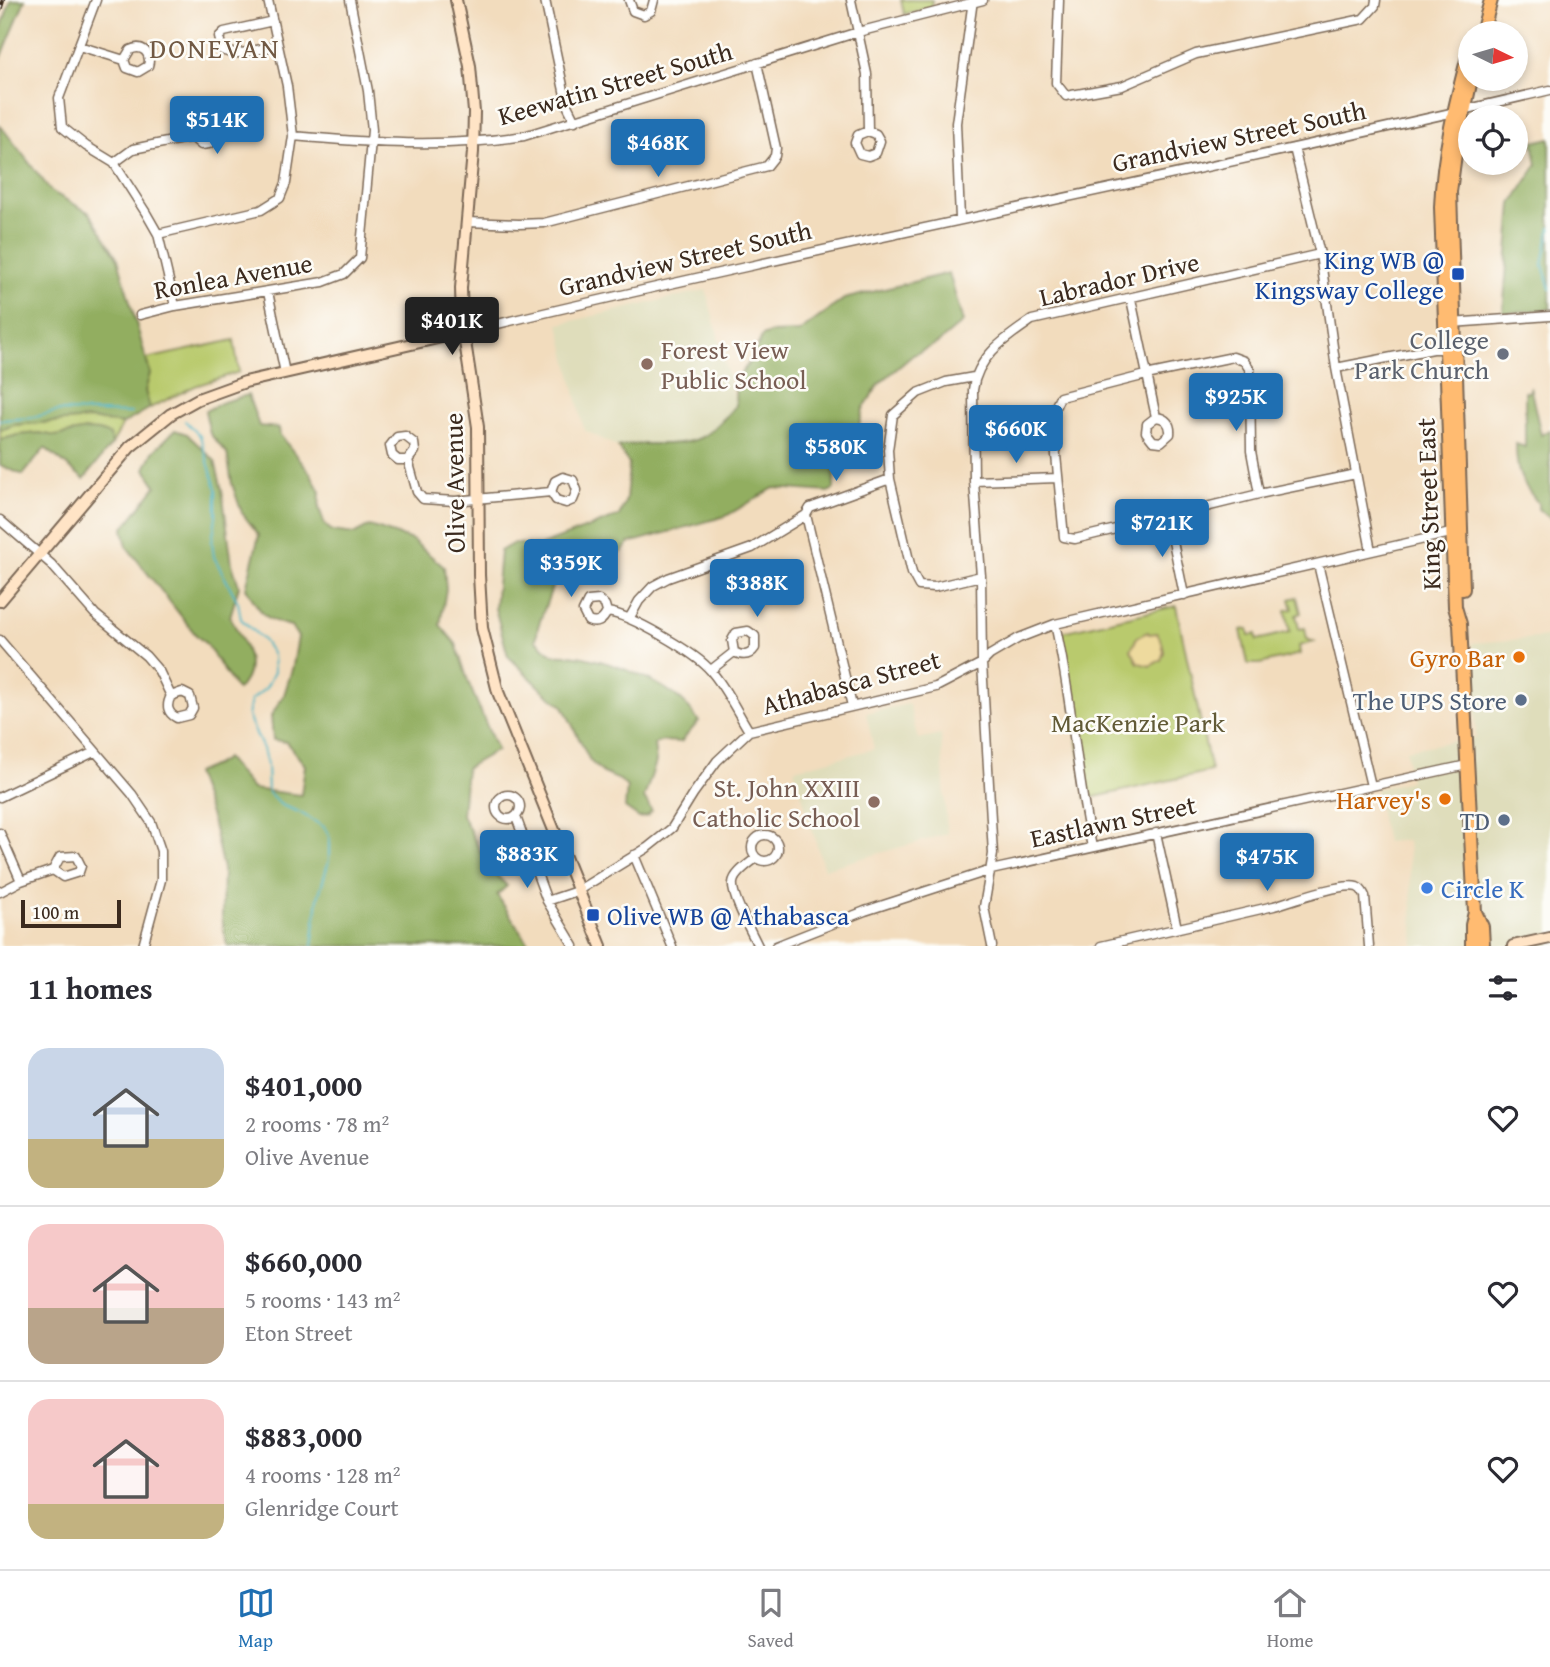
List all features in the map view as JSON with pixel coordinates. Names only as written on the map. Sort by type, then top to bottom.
[{"type":"main road","name":"Olive Avenue","points":[[456,0],[472,79],[474,143],[461,288],[464,332],[477,414],[479,600],[491,671],[601,946]]},
{"type":"main road","points":[[1477,21],[1483,0]]},
{"type":"main road","points":[[1485,21],[1491,0]]},
{"type":"main road","name":"King Street East","points":[[1458,120],[1450,192],[1449,323],[1457,532],[1464,606],[1460,624],[1475,912],[1472,946]]},
{"type":"main road","name":"Grandview Street South","points":[[0,601],[116,462],[148,430],[171,414],[221,389],[464,332]]},
{"type":"main road","name":"King Street East","points":[[1475,912],[1482,928],[1483,946]]},
{"type":"main road","points":[[1513,946],[1550,938]]},
{"type":"street","points":[[96,0],[59,98],[62,127],[114,163],[158,234],[175,306]]},
{"type":"street","points":[[158,234],[261,210],[280,198],[286,183],[293,136],[289,98],[268,0]]},
{"type":"street","name":"Ronlea Avenue","points":[[140,315],[175,306],[323,282],[344,274],[360,258],[372,130],[368,92],[350,0]]},
{"type":"street","points":[[545,0],[567,105],[575,121]]},
{"type":"street","points":[[629,0],[633,11],[644,15],[651,11],[654,0]]},
{"type":"street","points":[[851,0],[867,74],[868,131]]},
{"type":"street","name":"Keewatin Street South","points":[[293,136],[371,143],[474,143],[524,136],[859,32],[983,0]]},
{"type":"street","points":[[1059,0],[1056,83],[1066,96],[1122,86],[1196,54],[1363,19],[1375,6],[1376,0]]},
{"type":"street","points":[[960,219],[956,123],[973,1]]},
{"type":"street","points":[[273,21],[224,32],[219,37],[222,50],[227,53],[278,45]]},
{"type":"street","points":[[79,46],[124,60]]},
{"type":"street","points":[[467,222],[519,225],[544,223],[767,166],[775,156],[775,148],[757,63]]},
{"type":"street","name":"Grandview Street South","points":[[1485,105],[1550,90]]},
{"type":"street","name":"Grandview Street South","points":[[464,332],[960,219],[1458,111]]},
{"type":"street","points":[[114,163],[133,149],[192,136]]},
{"type":"street","points":[[1294,148],[1320,254],[1336,368],[1371,551]]},
{"type":"street","name":"Labrador Drive","points":[[974,377],[980,364],[996,347],[1032,320],[1320,254]]},
{"type":"street","points":[[268,292],[285,373]]},
{"type":"street","points":[[1131,299],[1156,417]]},
{"type":"street","points":[[1449,323],[1550,316]]},
{"type":"street","points":[[1336,368],[1433,349],[1450,349]]},
{"type":"street","points":[[1259,494],[1251,451],[1250,370],[1244,361],[1233,358],[1146,375],[1060,397],[1052,414],[1064,537],[1075,539],[1259,494],[1356,474]]},
{"type":"street","points":[[981,576],[935,587],[919,586],[912,573],[890,479],[888,450],[893,415],[918,393],[946,382],[974,377],[974,481],[981,576],[982,663],[993,855],[985,907],[992,946]]},
{"type":"street","points":[[408,460],[417,492],[423,499],[455,501],[551,492]]},
{"type":"street","points":[[974,481],[1058,478]]},
{"type":"street","points":[[629,619],[639,601],[653,586],[676,574],[722,561],[752,548],[806,515],[810,508],[890,479]]},
{"type":"street","points":[[806,515],[852,706]]},
{"type":"street","points":[[1168,517],[1184,595]]},
{"type":"street","points":[[0,520],[40,555],[95,614],[146,656],[159,671],[171,696]]},
{"type":"street","name":"Athabasca Street","points":[[547,901],[577,891],[672,828],[717,761],[749,732],[936,687],[982,663],[1018,638],[1055,624],[1457,532]]},
{"type":"street","points":[[1318,564],[1371,786]]},
{"type":"street","points":[[607,612],[629,619],[687,651],[711,670],[749,732]]},
{"type":"street","points":[[1055,624],[1092,847]]},
{"type":"street","points":[[0,640],[132,794],[151,822],[161,850],[162,880],[143,946]]},
{"type":"street","points":[[711,670],[733,652]]},
{"type":"street","points":[[0,797],[94,752]]},
{"type":"street","name":"Eastlawn Street","points":[[776,946],[865,911],[991,870],[1467,765]]},
{"type":"street","points":[[516,817],[547,901],[574,946]]},
{"type":"street","points":[[0,833],[21,881]]},
{"type":"street","points":[[1156,833],[1177,928]]},
{"type":"street","points":[[634,855],[672,946]]},
{"type":"street","points":[[756,858],[736,876],[733,883],[758,946]]},
{"type":"street","points":[[0,892],[21,881],[53,870]]},
{"type":"street","points":[[1101,946],[1274,906],[1300,897],[1357,887],[1365,896],[1369,946]]},
{"type":"shaded area","name":"Forest View Public School","points":[[706,290],[736,405],[714,430],[693,442],[680,445],[627,444],[618,447],[584,430],[559,324]]},
{"type":"shaded area","points":[[1550,637],[1550,946],[1414,946],[1408,840],[1386,842],[1375,789],[1410,781],[1406,750],[1476,737],[1472,643]]},
{"type":"shaded area","name":"St. John XXIII Catholic School","points":[[909,704],[918,739],[941,734],[947,834],[824,869],[794,769],[874,749],[866,713]]},
{"type":"green space","points":[[11,0],[25,0],[0,61],[0,32]]},
{"type":"green space","points":[[901,0],[932,0],[931,8],[904,14]]},
{"type":"green space","points":[[0,125],[52,192],[90,213],[118,259],[150,373],[145,391],[150,408],[123,424],[90,419],[14,425],[0,430]]},
{"type":"green space","points":[[1550,138],[1550,309],[1503,313],[1512,204],[1537,165],[1533,142]]},
{"type":"green space","points":[[949,273],[963,322],[938,343],[913,355],[880,383],[863,409],[858,431],[834,452],[834,489],[828,492],[774,488],[726,516],[629,543],[622,552],[576,558],[569,571],[555,579],[536,640],[553,655],[584,657],[638,674],[684,702],[699,721],[681,742],[663,741],[654,744],[656,762],[644,798],[652,811],[639,818],[625,808],[627,787],[620,780],[603,773],[590,761],[563,706],[508,656],[495,608],[500,551],[514,543],[539,546],[619,516],[626,500],[629,464],[618,447],[632,444],[683,443],[710,432],[736,405],[736,383],[762,336],[770,333],[799,332],[844,299]]},
{"type":"green space","points":[[234,340],[239,372],[195,386],[150,408],[145,391],[150,373],[146,359]]},
{"type":"green space","points":[[1530,386],[1541,435],[1550,430],[1550,518],[1538,509],[1538,503],[1520,476],[1517,462],[1516,444],[1525,447],[1525,391],[1530,392]]},
{"type":"green space","points":[[248,395],[259,426],[279,428],[280,435],[311,474],[320,492],[319,508],[325,525],[332,531],[355,534],[370,526],[412,540],[444,567],[446,589],[440,625],[456,644],[469,684],[497,750],[466,768],[462,815],[488,866],[507,886],[497,895],[530,946],[227,946],[222,919],[223,869],[212,820],[195,773],[226,758],[252,789],[301,795],[305,765],[286,742],[273,740],[271,716],[284,695],[298,637],[291,626],[274,621],[263,614],[246,588],[259,535],[242,513],[232,484],[227,453],[210,434],[205,411],[223,402]]},
{"type":"green space","points":[[90,419],[123,424],[112,444],[109,435],[86,430],[56,436],[39,433],[18,435],[0,440],[0,430],[14,425]]},
{"type":"green space","points":[[86,430],[110,435],[112,444],[84,479],[45,448],[23,475],[0,465],[0,440],[18,435],[39,433],[56,436]]},
{"type":"green space","points":[[175,430],[187,434],[215,461],[222,490],[232,564],[239,586],[230,617],[244,645],[249,664],[244,682],[237,690],[206,644],[127,547],[123,529],[156,486],[145,469],[153,452]]},
{"type":"green space","points":[[1297,597],[1301,613],[1296,615],[1299,629],[1305,628],[1307,639],[1314,642],[1299,646],[1300,654],[1260,664],[1248,664],[1241,630],[1248,629],[1249,636],[1256,634],[1257,640],[1290,632],[1286,610],[1293,609],[1290,599]]},
{"type":"green space","name":"MacKenzie Park","points":[[1176,606],[1211,771],[1086,799],[1062,632]]},
{"type":"sand","points":[[1148,632],[1157,633],[1164,652],[1161,660],[1150,666],[1138,663],[1131,650],[1137,637]]},
{"type":"waterway","points":[[1550,228],[1543,265],[1550,289]]},
{"type":"waterway","points":[[0,420],[31,418],[59,411],[131,413]]},
{"type":"waterway","points":[[185,421],[200,436],[216,488],[212,542],[214,557],[238,602],[241,619],[263,640],[273,655],[274,672],[266,688],[251,700],[248,716],[263,749],[267,765],[268,792],[281,805],[324,827],[329,836],[329,860],[318,898],[312,946]]},
{"type":"railway","points":[[0,10],[3,0]]},
{"type":"place","name":"King WB @ Kingsway College","points":[[1458,274]]},
{"type":"place","name":"College Park Church","points":[[1503,354]]},
{"type":"place","name":"Forest View Public School","points":[[647,364]]},
{"type":"place","name":"Gyro Bar","points":[[1519,657]]},
{"type":"place","name":"The UPS Store","points":[[1521,700]]},
{"type":"place","name":"Harvey's","points":[[1445,799]]},
{"type":"place","name":"St. John XXIII Catholic School","points":[[874,802]]},
{"type":"place","name":"TD","points":[[1504,820]]},
{"type":"place","name":"Circle K","points":[[1427,888]]},
{"type":"place","name":"Olive WB @ Athabasca","points":[[593,915]]},
{"type":"district","name":"DONEVAN","points":[[215,47]]}]
